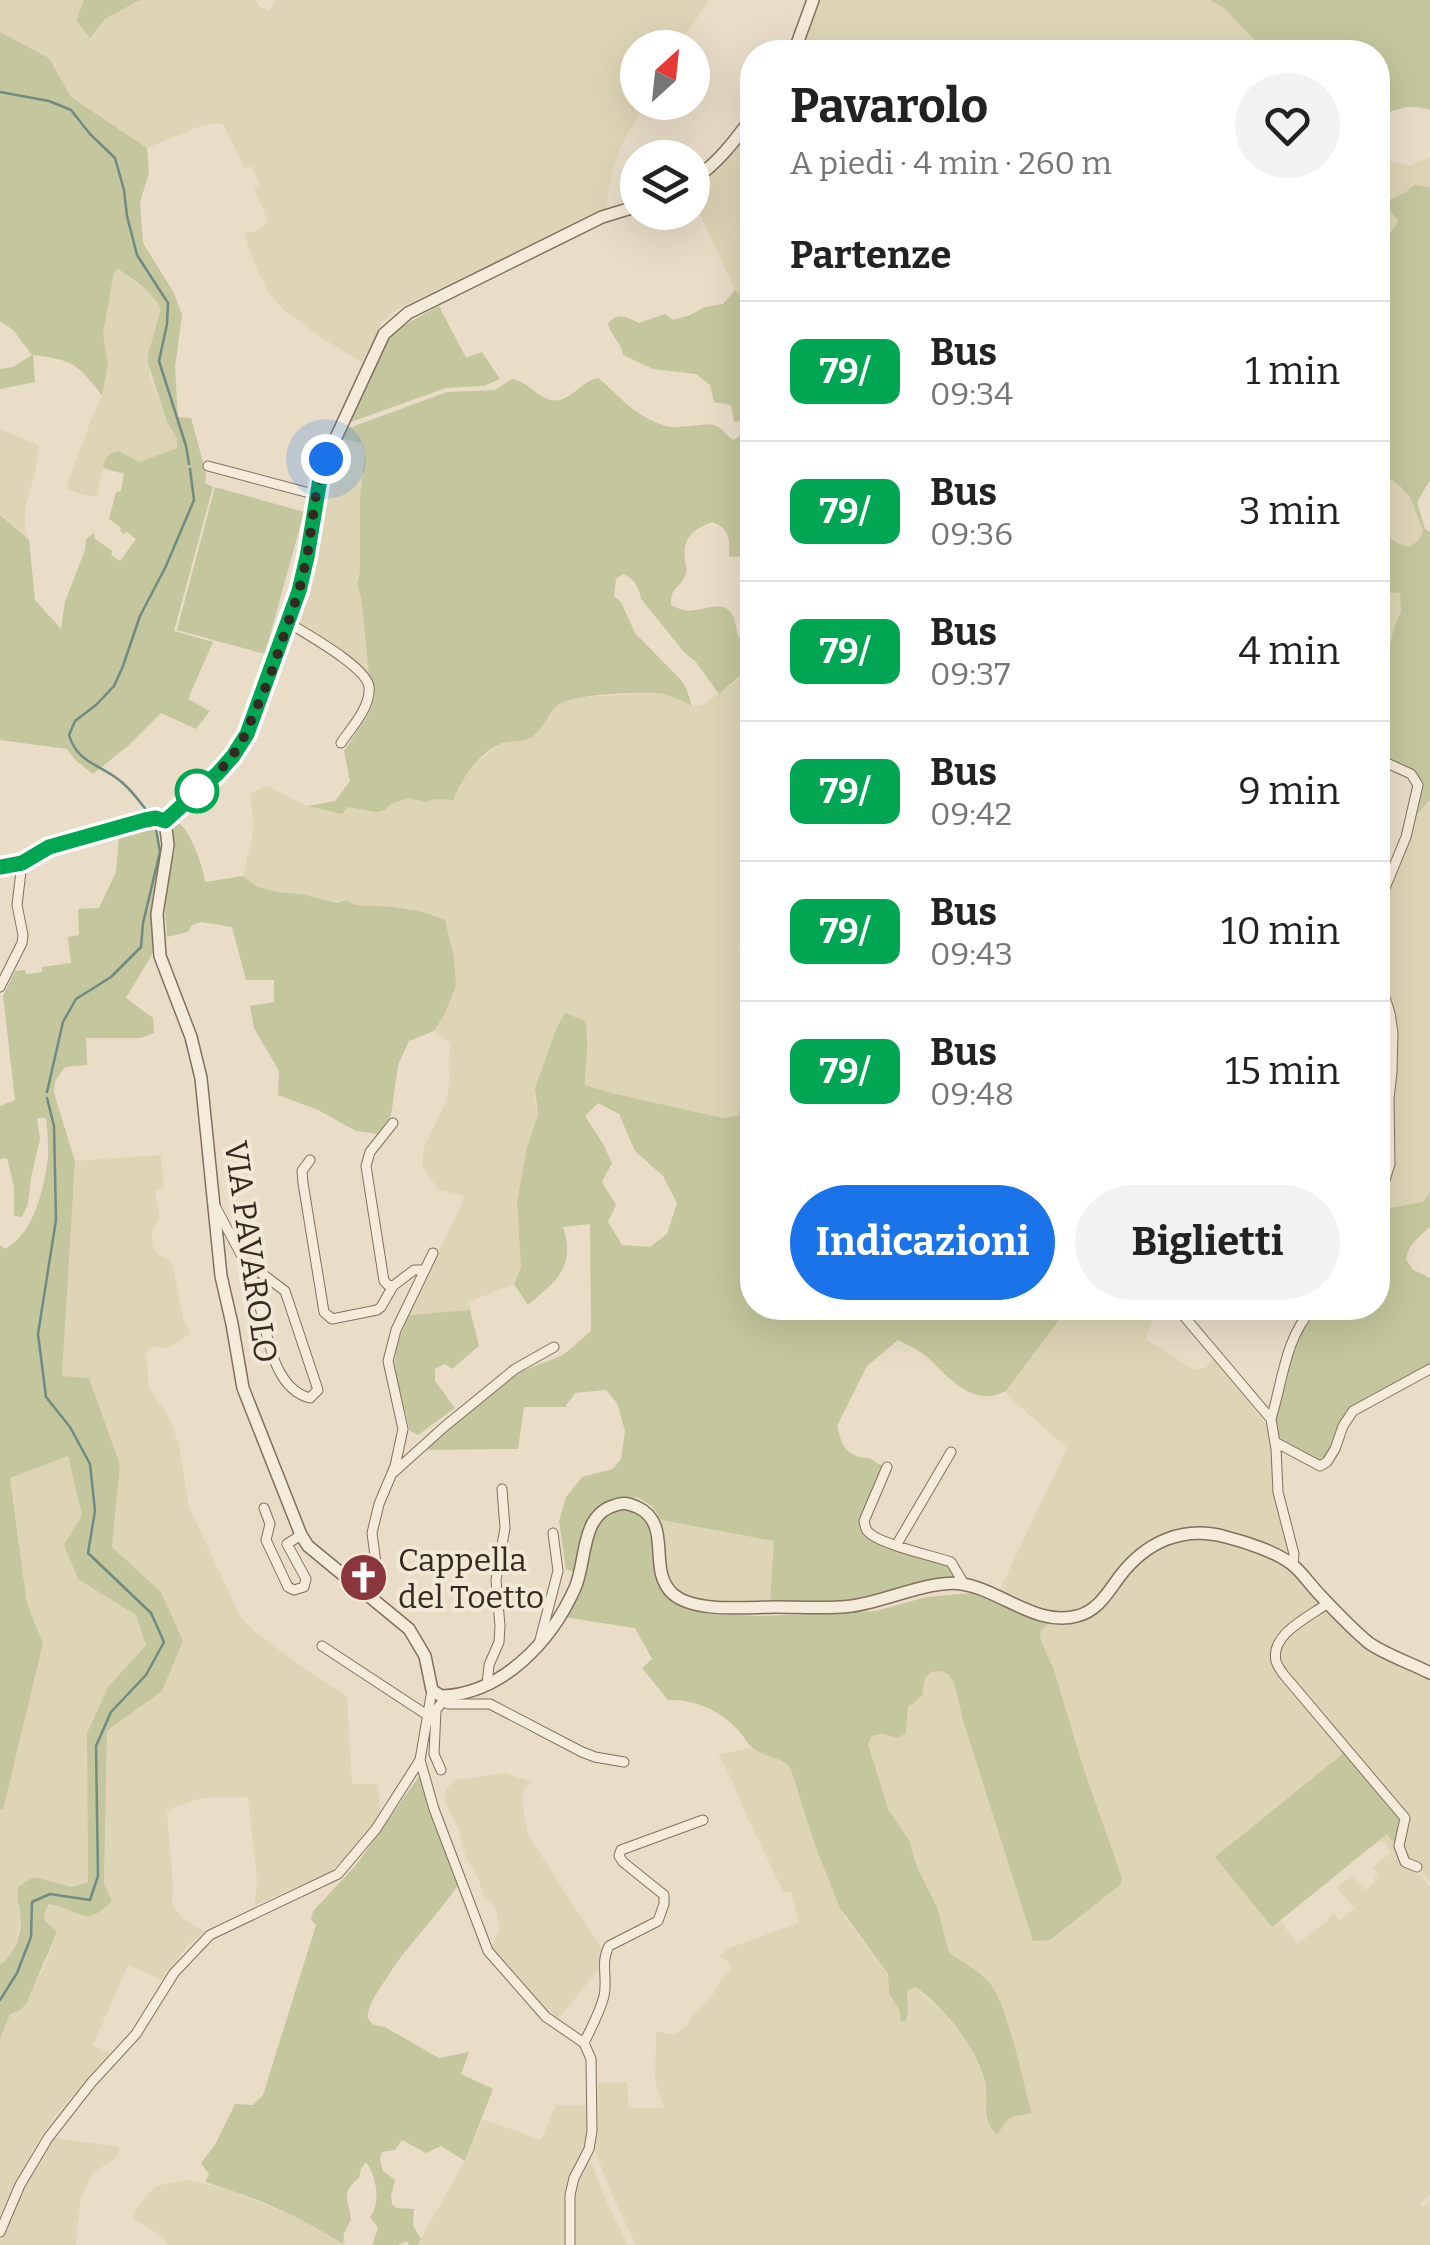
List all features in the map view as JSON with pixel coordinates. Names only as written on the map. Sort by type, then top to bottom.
[{"type":"street","points":[[799,40],[814,0]]},
{"type":"street","points":[[710,169],[740,134]]},
{"type":"street","points":[[2,866],[22,863],[49,847],[145,820],[165,821],[218,773],[240,746],[269,679],[307,557],[310,493],[384,334],[401,316],[620,212]]},
{"type":"street","points":[[208,466],[310,493]]},
{"type":"street","points":[[289,623],[361,673],[369,686],[366,706],[341,744]]},
{"type":"street","points":[[1390,764],[1412,774],[1418,785],[1406,836],[1390,875]]},
{"type":"street","name":"VIA PAVAROLO","points":[[165,821],[168,845],[157,914],[160,956],[201,1078],[221,1276],[243,1388],[301,1535],[308,1546],[400,1619],[419,1643],[439,1696]]},
{"type":"street","points":[[0,986],[22,943],[17,906],[22,863]]},
{"type":"street","points":[[1390,1014],[1390,1086]]},
{"type":"street","points":[[393,1286],[384,1281],[366,1166],[370,1152],[394,1124]]},
{"type":"street","points":[[310,1160],[302,1172],[303,1183],[324,1312],[340,1319],[382,1308],[393,1286],[414,1270],[425,1270]]},
{"type":"street","points":[[214,1204],[244,1260],[250,1268],[278,1367],[290,1386],[304,1398],[310,1398],[318,1390],[285,1291],[244,1260]]},
{"type":"street","points":[[372,1598],[378,1578],[372,1533],[403,1429],[388,1361],[396,1330],[432,1253]]},
{"type":"street","points":[[1187,1320],[1271,1419]]},
{"type":"street","points":[[1294,1565],[1278,1492],[1271,1419],[1290,1345],[1302,1320]]},
{"type":"street","points":[[391,1475],[515,1370],[554,1347]]},
{"type":"street","points":[[1275,1442],[1320,1466],[1327,1462],[1353,1411],[1430,1369]]},
{"type":"street","points":[[898,1544],[952,1452]]},
{"type":"street","points":[[887,1468],[864,1522],[869,1534],[951,1562],[964,1584]]},
{"type":"street","points":[[487,1685],[488,1665],[499,1642],[496,1580],[505,1528],[502,1489]]},
{"type":"street","points":[[0,2232],[20,2185],[48,2138],[136,2034],[174,1973],[210,1936],[338,1874],[376,1830],[420,1760],[427,1715],[439,1696],[478,1690],[496,1682],[524,1660],[550,1631],[576,1588],[589,1528],[598,1514],[620,1503],[644,1511],[654,1522],[660,1540],[660,1564],[673,1594],[692,1604],[728,1608],[852,1606],[940,1585],[964,1584],[1032,1612],[1055,1618],[1076,1617],[1100,1603],[1138,1554],[1155,1543],[1204,1533],[1224,1536],[1294,1565],[1370,1644],[1430,1672]]},
{"type":"street","points":[[264,1508],[270,1524],[266,1540],[288,1587],[294,1590],[302,1589],[306,1579],[288,1544],[301,1535]]},
{"type":"street","points":[[540,1642],[558,1571],[553,1532]]},
{"type":"street","points":[[1328,1603],[1286,1632],[1278,1641],[1275,1659],[1404,1818],[1399,1846],[1405,1862],[1416,1867]]},
{"type":"street","points":[[322,1646],[427,1715]]},
{"type":"street","points":[[439,1696],[448,1704],[490,1704],[582,1752],[624,1762]]},
{"type":"street","points":[[439,1696],[434,1754],[441,1770]]},
{"type":"street","points":[[420,1760],[488,1951],[546,2018],[584,2042],[592,2059],[592,2131],[570,2196],[570,2245]]},
{"type":"street","points":[[584,2042],[604,1996],[603,1971],[609,1946],[658,1921],[664,1904],[664,1895],[623,1862],[621,1850],[704,1820]]},
{"type":"shaded area","points":[[0,0],[84,0],[76,20],[105,19],[140,0],[256,0],[269,11],[275,0],[709,0],[689,30],[620,30],[620,120],[636,120],[624,140],[620,140],[605,209],[394,311],[382,322],[362,363],[283,309],[268,292],[244,233],[266,224],[254,188],[260,184],[251,166],[245,169],[224,125],[201,126],[147,148],[71,97],[49,58],[0,32]]},
{"type":"shaded area","points":[[817,0],[1210,0],[1224,8],[1255,40],[802,40]]},
{"type":"shaded area","points":[[740,135],[740,294],[707,230],[710,167]]},
{"type":"shaded area","points":[[1430,157],[1430,187],[1414,185],[1390,199],[1390,161],[1410,166]]},
{"type":"shaded area","points":[[1390,210],[1399,221],[1390,232]]},
{"type":"shaded area","points":[[118,269],[154,297],[161,309],[148,354],[150,376],[178,444],[171,451],[140,462],[126,455],[104,463],[94,497],[68,490],[67,485],[102,395],[108,364],[103,334],[114,271]]},
{"type":"shaded area","points":[[0,429],[39,445],[25,509],[29,540],[0,514]]},
{"type":"shaded area","points":[[339,439],[361,443],[365,452],[357,579],[369,675],[296,621],[327,466]]},
{"type":"shaded area","points":[[1390,479],[1410,497],[1423,530],[1410,547],[1390,538]]},
{"type":"shaded area","points":[[1390,590],[1400,593],[1401,612],[1390,645]]},
{"type":"shaded area","points":[[740,676],[740,1115],[723,1118],[584,1085],[589,1034],[547,1054],[535,1097],[538,1115],[527,1147],[517,1202],[521,1267],[514,1284],[469,1302],[470,1310],[409,1315],[465,1196],[438,1189],[422,1166],[424,1147],[446,1102],[450,1077],[451,1043],[434,1031],[444,1015],[410,908],[355,905],[347,900],[337,903],[278,892],[256,886],[243,876],[254,827],[250,793],[267,786],[307,806],[341,814],[348,807],[376,812],[408,798],[426,802],[453,800],[460,781],[478,761],[500,744],[527,739],[565,701],[657,693],[701,706]]},
{"type":"shaded area","points":[[1430,800],[1430,1192],[1423,1202],[1390,1208],[1390,1099],[1398,1042],[1390,1000],[1390,884],[1414,818]]},
{"type":"shaded area","points":[[161,1155],[164,1188],[155,1191],[160,1217],[152,1241],[154,1250],[173,1266],[190,1334],[169,1348],[152,1347],[146,1353],[149,1388],[169,1417],[179,1445],[189,1507],[241,1618],[302,1667],[347,1696],[352,1784],[378,1784],[380,1813],[361,1843],[331,1871],[254,1906],[257,1881],[248,1797],[201,1798],[167,1812],[172,1903],[182,1918],[206,1932],[188,1945],[162,1980],[128,1965],[93,2045],[110,2053],[57,2113],[33,2149],[0,2216],[0,2040],[10,2013],[19,2011],[44,1967],[57,1933],[44,1920],[50,1904],[111,1902],[104,1884],[107,1731],[162,1691],[161,1592],[112,1547],[120,1465],[62,1377],[75,1161]]},
{"type":"shaded area","points":[[1059,1320],[1153,1320],[1146,1339],[1192,1369],[1205,1368],[1215,1357],[1268,1427],[1287,1553],[1217,1528],[1192,1528],[1162,1535],[1143,1546],[1128,1558],[1100,1597],[1084,1608],[1068,1613],[1045,1610],[1000,1589],[1067,1448],[1006,1391]]},
{"type":"shaded area","points":[[68,1455],[82,1515],[78,1579],[137,1615],[146,1645],[108,1687],[87,1733],[88,1882],[72,1887],[52,1883],[17,1904],[21,1921],[15,1946],[10,1958],[0,1965],[0,1809],[43,1643],[27,1604],[10,1478]]},
{"type":"shaded area","points":[[661,1520],[774,1541],[770,1603],[695,1600],[675,1590],[664,1562]]},
{"type":"shaded area","points":[[1191,1537],[1224,1540],[1278,1561],[1293,1570],[1320,1600],[1320,1607],[1282,1634],[1274,1662],[1345,1752],[1331,1763],[1273,1926],[1280,1920],[1297,1944],[1333,1912],[1340,1921],[1354,1908],[1337,1888],[1351,1875],[1366,1890],[1376,1882],[1378,1874],[1373,1867],[1390,1853],[1384,1841],[1379,1841],[1388,1833],[1430,1887],[1430,2194],[1420,2204],[1424,2207],[1430,2200],[1430,2245],[636,2245],[595,2151],[598,2083],[627,2082],[629,2108],[664,2108],[655,2081],[656,2031],[673,2035],[688,2025],[691,2016],[711,1998],[731,1969],[727,1960],[719,1957],[727,1949],[799,1923],[791,1892],[784,1893],[718,1754],[752,1748],[791,1767],[844,1916],[888,1975],[889,1993],[901,2021],[906,2020],[908,2012],[907,1991],[915,1987],[967,2041],[987,2093],[986,2119],[1002,2127],[1014,2114],[1032,2113],[1021,2076],[984,1976],[945,1945],[937,1907],[909,1841],[889,1811],[868,1744],[872,1736],[881,1734],[898,1738],[907,1725],[908,1707],[922,1695],[925,1678],[931,1672],[941,1671],[954,1683],[963,1720],[1084,1770],[1054,1670],[1040,1638],[1041,1630],[1048,1624],[1075,1622],[1099,1612],[1139,1559],[1170,1541]]},
{"type":"shaded area","points":[[1327,1606],[1366,1645],[1430,1676],[1430,1883],[1417,1866],[1406,1861],[1400,1846],[1407,1819],[1277,1659],[1287,1636]]},
{"type":"shaded area","points":[[506,1773],[532,1782],[523,1790],[522,1802],[528,1835],[602,1949],[599,1969],[558,2019],[491,1947],[500,1928],[496,1911],[483,1895],[445,1803],[446,1789],[455,1780]]},
{"type":"shaded area","points":[[556,2105],[589,2105],[589,2133],[580,2159],[566,2245],[417,2245],[465,2161],[483,2119],[541,2140]]},
{"type":"shaded area","points":[[55,2138],[119,2147],[115,2158],[93,2173],[81,2197],[76,2245],[0,2245],[19,2191],[49,2141]]},
{"type":"shaded area","points":[[589,2157],[628,2245],[573,2245],[575,2186]]},
{"type":"shaded area","points":[[187,2180],[231,2190],[314,2225],[346,2245],[169,2245],[133,2219],[135,2210],[152,2189]]},
{"type":"green space","points":[[84,0],[140,0],[105,19],[90,38],[76,20]]},
{"type":"green space","points":[[1210,0],[1430,0],[1430,110],[1410,107],[1390,112],[1390,40],[1255,40],[1224,8]]},
{"type":"green space","points":[[0,32],[49,58],[71,97],[147,148],[149,173],[140,202],[143,243],[174,293],[182,315],[175,367],[178,417],[191,418],[206,473],[205,483],[213,487],[174,631],[213,642],[188,699],[210,711],[196,729],[161,713],[93,774],[67,749],[0,740],[0,515],[29,540],[35,600],[61,629],[65,602],[86,539],[94,533],[95,539],[120,561],[136,539],[124,534],[109,519],[124,474],[103,468],[106,459],[118,451],[140,462],[177,448],[148,363],[161,309],[148,292],[118,269],[114,272],[103,334],[108,364],[102,395],[74,365],[33,355],[35,382],[0,389],[0,369],[13,367],[32,355],[13,330],[0,321]]},
{"type":"green space","points":[[1414,185],[1430,187],[1430,480],[1417,502],[1425,529],[1430,532],[1430,800],[1414,818],[1420,788],[1417,774],[1390,760],[1390,645],[1401,612],[1400,593],[1390,592],[1390,538],[1409,547],[1419,540],[1423,530],[1410,497],[1390,479],[1390,232],[1398,221],[1390,211],[1390,199]]},
{"type":"green space","points":[[735,290],[740,294],[740,421],[734,422],[731,405],[714,402],[710,385],[696,374],[653,369],[623,355],[608,324],[619,316],[639,323],[665,314],[673,320],[723,304]]},
{"type":"green space","points":[[439,306],[466,358],[482,352],[500,379],[484,386],[446,388],[348,423],[383,346],[399,328]]},
{"type":"green space","points":[[598,378],[634,410],[662,425],[711,425],[734,440],[740,435],[740,556],[729,557],[729,540],[722,528],[712,522],[700,528],[685,545],[687,569],[671,605],[692,611],[716,606],[729,611],[740,639],[740,676],[719,694],[641,599],[638,587],[623,574],[616,579],[614,596],[621,602],[635,633],[681,680],[692,706],[656,693],[575,699],[557,706],[533,736],[503,743],[487,752],[467,775],[453,800],[426,802],[408,798],[385,810],[348,807],[342,814],[307,806],[335,801],[350,781],[344,751],[368,715],[374,698],[357,584],[365,452],[361,443],[343,439],[346,429],[447,392],[495,390],[512,379],[556,401]]},
{"type":"green space","points":[[215,487],[304,512],[265,654],[177,630]]},
{"type":"green space","points":[[171,821],[180,824],[188,835],[205,882],[243,876],[256,886],[278,892],[337,903],[347,900],[355,905],[412,910],[445,920],[456,986],[434,1031],[409,1041],[398,1065],[391,1116],[377,1134],[356,1131],[318,1110],[278,1095],[279,1071],[254,1028],[250,1006],[274,1002],[274,980],[246,980],[232,927],[201,922],[192,925],[188,932],[167,937],[168,878],[175,849]]},
{"type":"green space","points":[[153,829],[161,851],[152,900],[154,951],[126,998],[153,1018],[154,1033],[140,1038],[86,1038],[87,1065],[65,1067],[55,1081],[54,1093],[75,1161],[62,1376],[89,1378],[120,1465],[112,1547],[161,1592],[183,1641],[162,1691],[107,1731],[104,1884],[112,1901],[88,1916],[49,1904],[44,1920],[57,1932],[26,2004],[10,2014],[0,2039],[0,1965],[14,1949],[19,1934],[19,1886],[34,1877],[72,1887],[88,1882],[87,1733],[108,1687],[146,1645],[136,1615],[78,1579],[64,1545],[82,1515],[68,1456],[10,1478],[27,1604],[43,1643],[3,1810],[0,1809],[0,1245],[5,1249],[15,1242],[30,1222],[40,1196],[48,1153],[46,1118],[37,1118],[40,1139],[28,1204],[22,1217],[14,1216],[14,1186],[7,1158],[0,1159],[0,1106],[15,1100],[3,996],[15,971],[42,972],[42,967],[71,963],[68,937],[79,935],[78,909],[99,908],[116,872],[119,838]]},
{"type":"green space","points":[[565,1013],[585,1021],[585,1085],[723,1118],[740,1115],[740,1320],[1059,1320],[1006,1391],[994,1395],[982,1396],[962,1388],[923,1354],[898,1340],[867,1366],[837,1426],[850,1453],[884,1467],[863,1529],[950,1564],[958,1579],[853,1602],[770,1603],[774,1541],[661,1520],[652,1506],[637,1497],[611,1500],[596,1511],[576,1573],[566,1569],[559,1521],[566,1497],[582,1477],[613,1469],[621,1459],[625,1431],[617,1403],[606,1390],[575,1393],[565,1407],[524,1407],[518,1449],[422,1450],[510,1376],[563,1355],[591,1331],[590,1224],[563,1227],[567,1253],[561,1272],[528,1305],[514,1284],[521,1267],[517,1202],[527,1147],[538,1115],[535,1088]],"holes":[[[598,1103],[619,1114],[635,1151],[663,1176],[677,1203],[667,1234],[650,1247],[622,1245],[608,1222],[616,1205],[602,1182],[612,1163],[585,1116]]]},
{"type":"green space","points":[[1430,1192],[1430,1227],[1412,1245],[1406,1259],[1412,1269],[1430,1278],[1430,1368],[1353,1411],[1334,1449],[1320,1465],[1276,1441],[1272,1419],[1290,1345],[1306,1320],[1390,1320],[1390,1208],[1423,1202]]},
{"type":"green space","points":[[470,1310],[479,1346],[452,1369],[445,1364],[435,1369],[435,1381],[455,1408],[418,1435],[410,1431],[394,1367],[397,1344],[409,1315]]},
{"type":"green space","points":[[631,1507],[652,1523],[663,1590],[689,1610],[760,1616],[876,1611],[926,1597],[971,1593],[1048,1624],[1041,1630],[1040,1638],[1122,1878],[1120,1885],[1050,1940],[1033,1941],[949,1675],[931,1672],[925,1678],[922,1696],[908,1707],[906,1733],[898,1738],[872,1736],[868,1744],[889,1811],[909,1840],[917,1867],[937,1907],[949,1952],[987,1980],[1008,2023],[1032,2113],[1011,2118],[997,2135],[987,2116],[981,2069],[947,2016],[915,1987],[907,1991],[908,2012],[906,2021],[901,2021],[889,1993],[888,1974],[840,1908],[790,1767],[754,1749],[715,1712],[688,1701],[668,1700],[642,1668],[652,1659],[635,1628],[563,1617],[592,1529],[609,1510]]},
{"type":"green space","points":[[1345,1752],[1405,1818],[1397,1847],[1387,1834],[1272,1927],[1215,1857]]},
{"type":"green space","points":[[420,1775],[458,1885],[392,1969],[373,1999],[368,2016],[373,2025],[385,2027],[439,2058],[469,2052],[461,2074],[493,2089],[465,2161],[441,2146],[426,2153],[402,2140],[395,2150],[382,2152],[383,2171],[395,2180],[392,2204],[396,2208],[414,2209],[413,2226],[421,2239],[417,2245],[407,2241],[372,2245],[378,2228],[370,2217],[376,2205],[376,2190],[366,2162],[347,2193],[351,2219],[343,2244],[276,2208],[205,2182],[209,2174],[201,2163],[215,2145],[235,2104],[253,2105],[263,2095],[316,1925],[311,1920],[313,1911],[357,1864]]},
{"type":"waterway","points":[[0,92],[49,101],[71,110],[115,158],[137,255],[168,303],[159,361],[189,464]]},
{"type":"waterway","points":[[148,812],[120,781],[82,756],[69,735],[75,721],[114,686],[140,616],[194,500],[190,469]]},
{"type":"waterway","points":[[47,1092],[63,1022],[76,999],[111,977],[141,947],[160,852],[156,829]]},
{"type":"waterway","points":[[0,2000],[17,1973],[31,1937],[32,1902],[50,1894],[90,1900],[98,1876],[96,1746],[111,1712],[146,1675],[164,1642],[151,1613],[88,1553],[95,1511],[90,1464],[70,1427],[46,1397],[38,1334],[56,1220],[54,1126],[47,1098]]},
{"type":"bus line","name":"79/","points":[[0,867],[22,863],[49,847],[145,820],[165,821],[233,756],[247,734],[289,623],[307,557],[320,479],[332,447]]},
{"type":"place","name":"Cappella del Toetto","points":[[363,1578]]},
{"type":"route","points":[[197,791],[240,746],[269,679],[299,591],[326,459]]}]
